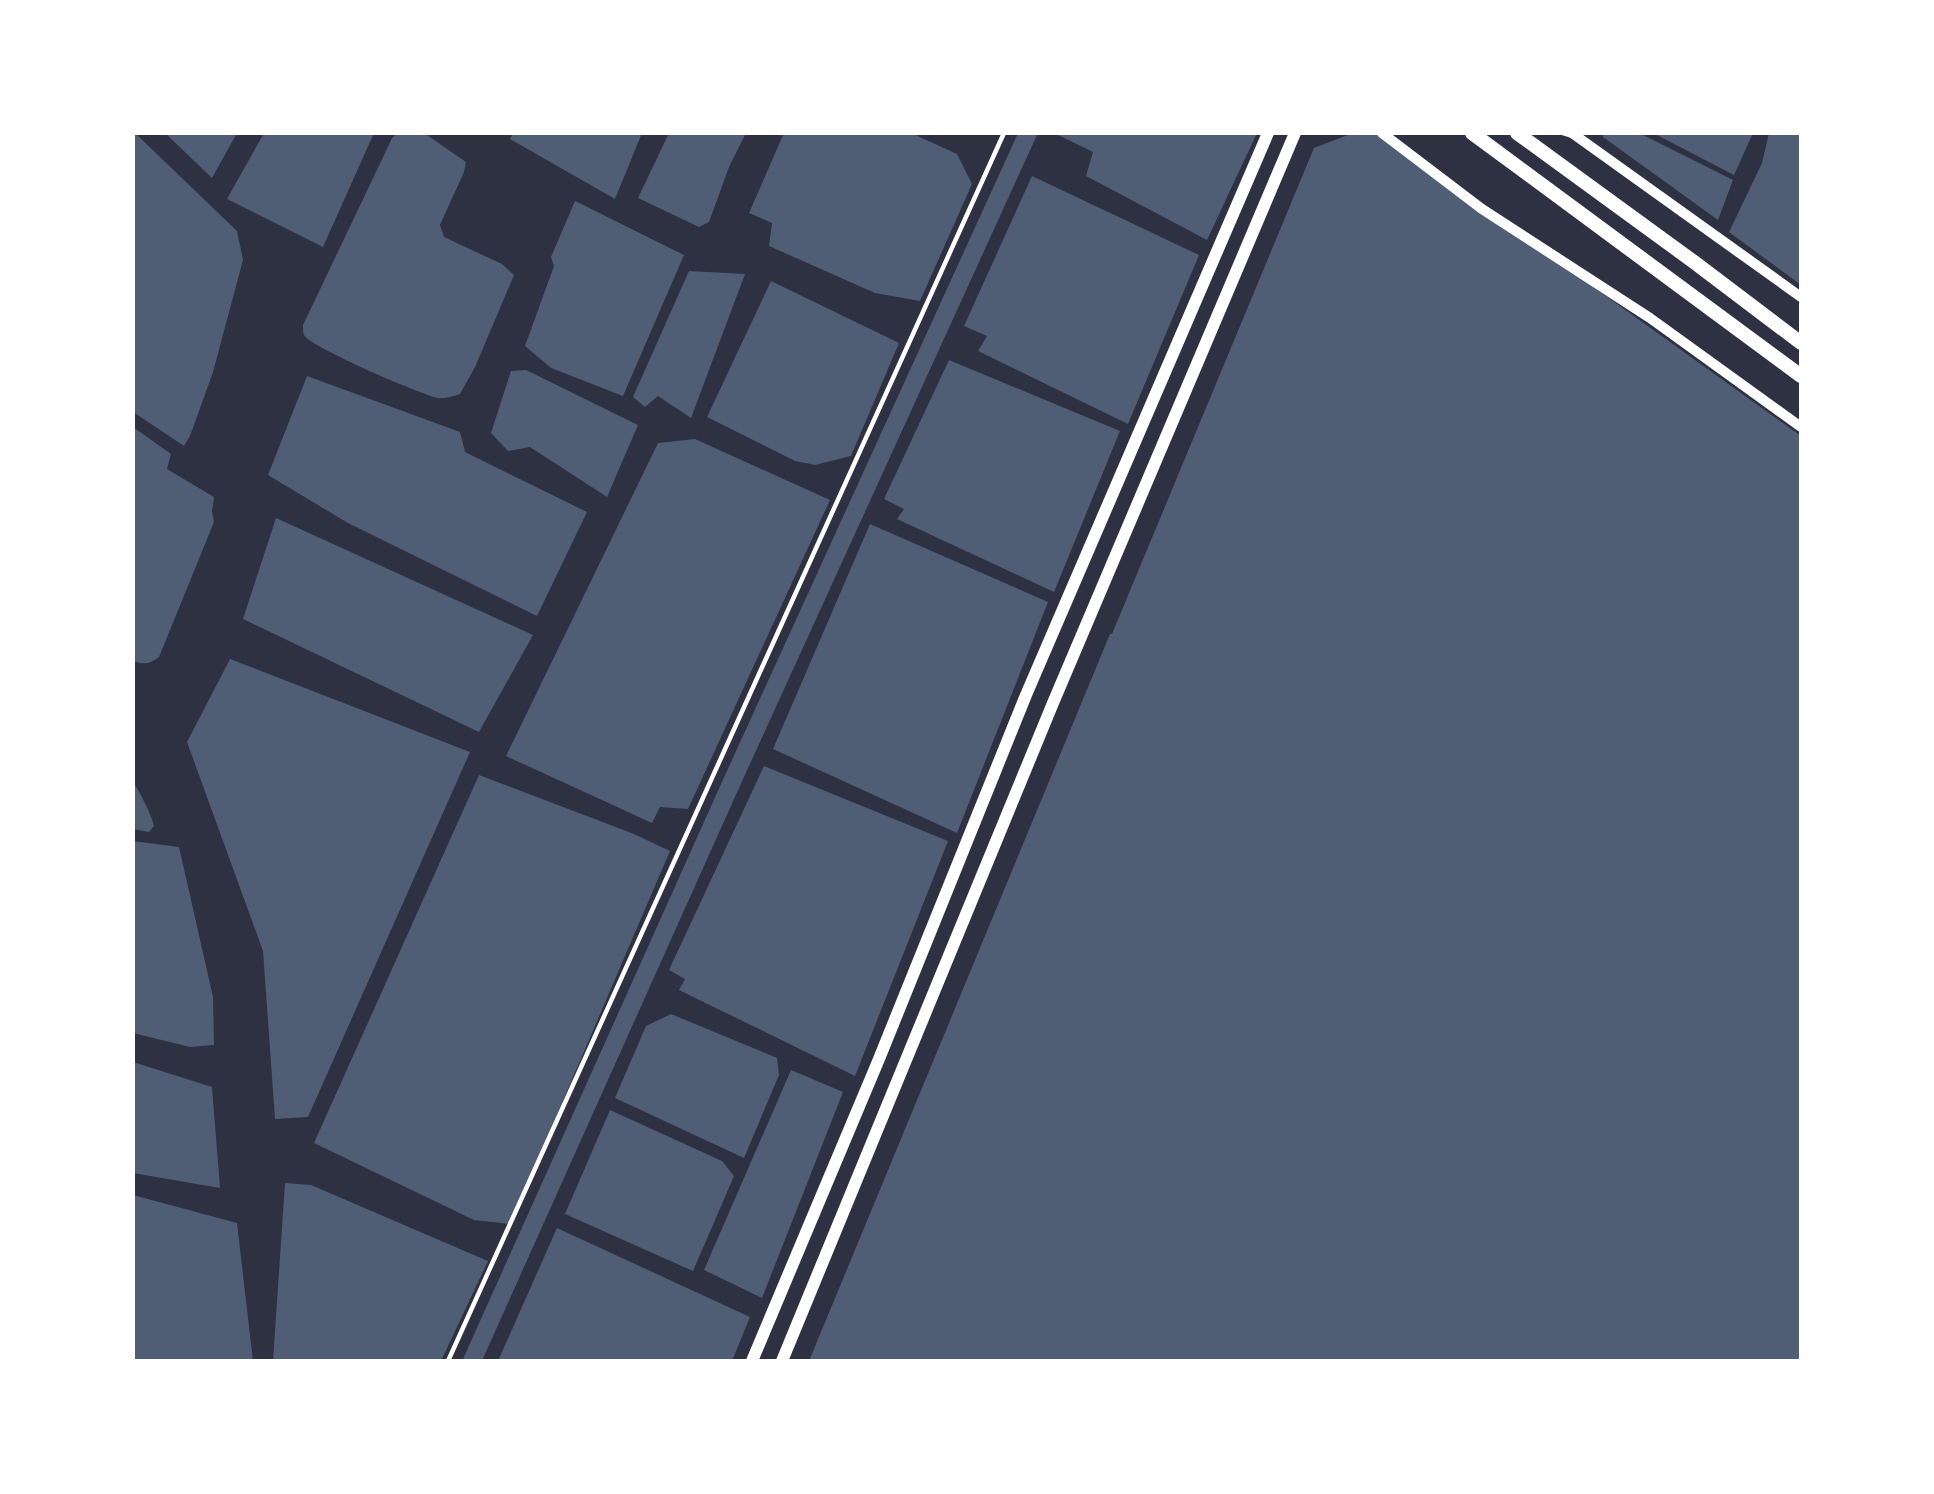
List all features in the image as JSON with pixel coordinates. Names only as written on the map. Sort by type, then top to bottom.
[{"type":"highway","points":[[1472,133],[1801,376]]},
{"type":"highway","points":[[1517,133],[1801,343]]},
{"type":"main road","points":[[752,1361],[879,1059],[1026,695],[1268,133]]},
{"type":"main road","points":[[782,1361],[1047,716],[1294,133]]},
{"type":"street","points":[[1382,133],[1482,209],[1650,318],[1801,427]]},
{"type":"street","points":[[1576,136],[1801,297]]},
{"type":"lane","points":[[448,1361],[1004,133]]},
{"type":"lane","points":[[1563,133],[1576,136]]},
{"type":"water","points":[[133,133],[237,231],[243,260],[213,372],[184,446],[133,412]]},
{"type":"water","points":[[165,133],[237,133],[212,178]]},
{"type":"water","points":[[264,133],[374,133],[323,247],[227,199]]},
{"type":"water","points":[[397,133],[424,133],[466,162],[440,225],[444,237],[502,264],[514,275],[475,367],[460,394],[446,398],[428,395],[367,370],[311,341],[303,333],[303,325],[392,138]]},
{"type":"water","points":[[513,133],[642,133],[615,199],[510,139]]},
{"type":"water","points":[[669,133],[746,133],[729,167],[709,222],[699,227],[638,198]]},
{"type":"water","points":[[784,133],[911,133],[957,154],[972,184],[920,301],[875,293],[769,246],[772,223],[749,213]]},
{"type":"water","points":[[1054,133],[1257,133],[1207,240],[1086,176],[1093,152]]},
{"type":"water","points":[[1353,133],[1379,133],[1801,436],[1801,1361],[809,1361],[1314,148]]},
{"type":"water","points":[[1603,133],[1639,133],[1733,180],[1718,220],[1603,137]]},
{"type":"water","points":[[1653,133],[1753,133],[1734,175]]},
{"type":"water","points":[[1769,133],[1801,133],[1801,285],[1729,232],[1762,163]]},
{"type":"water","points":[[1032,176],[1199,255],[1128,424],[978,351],[987,336],[964,326]]},
{"type":"water","points":[[575,201],[684,255],[623,396],[551,368],[525,346],[554,266],[551,257]]},
{"type":"water","points":[[689,271],[745,274],[691,418],[658,396],[645,407],[633,397]]},
{"type":"water","points":[[771,281],[899,343],[851,456],[815,465],[795,461],[707,417]]},
{"type":"water","points":[[949,360],[1120,431],[1054,592],[897,519],[904,509],[884,499]]},
{"type":"water","points":[[526,370],[638,425],[607,497],[530,447],[508,451],[491,433],[511,371]]},
{"type":"water","points":[[307,376],[460,432],[465,452],[587,512],[537,616],[348,523],[268,475]]},
{"type":"water","points":[[133,427],[171,454],[167,469],[214,497],[214,522],[159,657],[144,663],[133,661]]},
{"type":"water","points":[[695,439],[830,500],[688,809],[660,807],[652,823],[506,756],[658,443]]},
{"type":"water","points":[[276,518],[533,635],[479,732],[243,619]]},
{"type":"water","points":[[870,524],[1048,602],[957,833],[773,749]]},
{"type":"water","points":[[230,659],[470,752],[308,1117],[275,1119],[263,951],[187,742]]},
{"type":"water","points":[[764,766],[948,841],[855,1076],[679,990],[685,979],[669,970]]},
{"type":"water","points":[[479,775],[634,834],[670,851],[510,1224],[474,1220],[314,1143]]},
{"type":"water","points":[[133,782],[153,821],[154,826],[149,832],[133,829]]},
{"type":"water","points":[[133,841],[179,847],[213,997],[214,1045],[190,1047],[133,1033]]},
{"type":"water","points":[[671,1014],[777,1058],[779,1075],[744,1158],[615,1098],[646,1026]]},
{"type":"water","points":[[133,1062],[212,1087],[220,1188],[133,1173]]},
{"type":"water","points":[[791,1070],[843,1092],[762,1298],[704,1270]]},
{"type":"water","points":[[610,1110],[722,1161],[734,1176],[693,1271],[565,1214]]},
{"type":"water","points":[[285,1183],[311,1185],[488,1261],[441,1361],[273,1361]]},
{"type":"water","points":[[133,1195],[237,1223],[253,1361],[133,1361]]},
{"type":"water","points":[[557,1228],[750,1317],[732,1361],[498,1361]]},
{"type":"waterway","points":[[472,1361],[730,786],[1028,133]]}]
